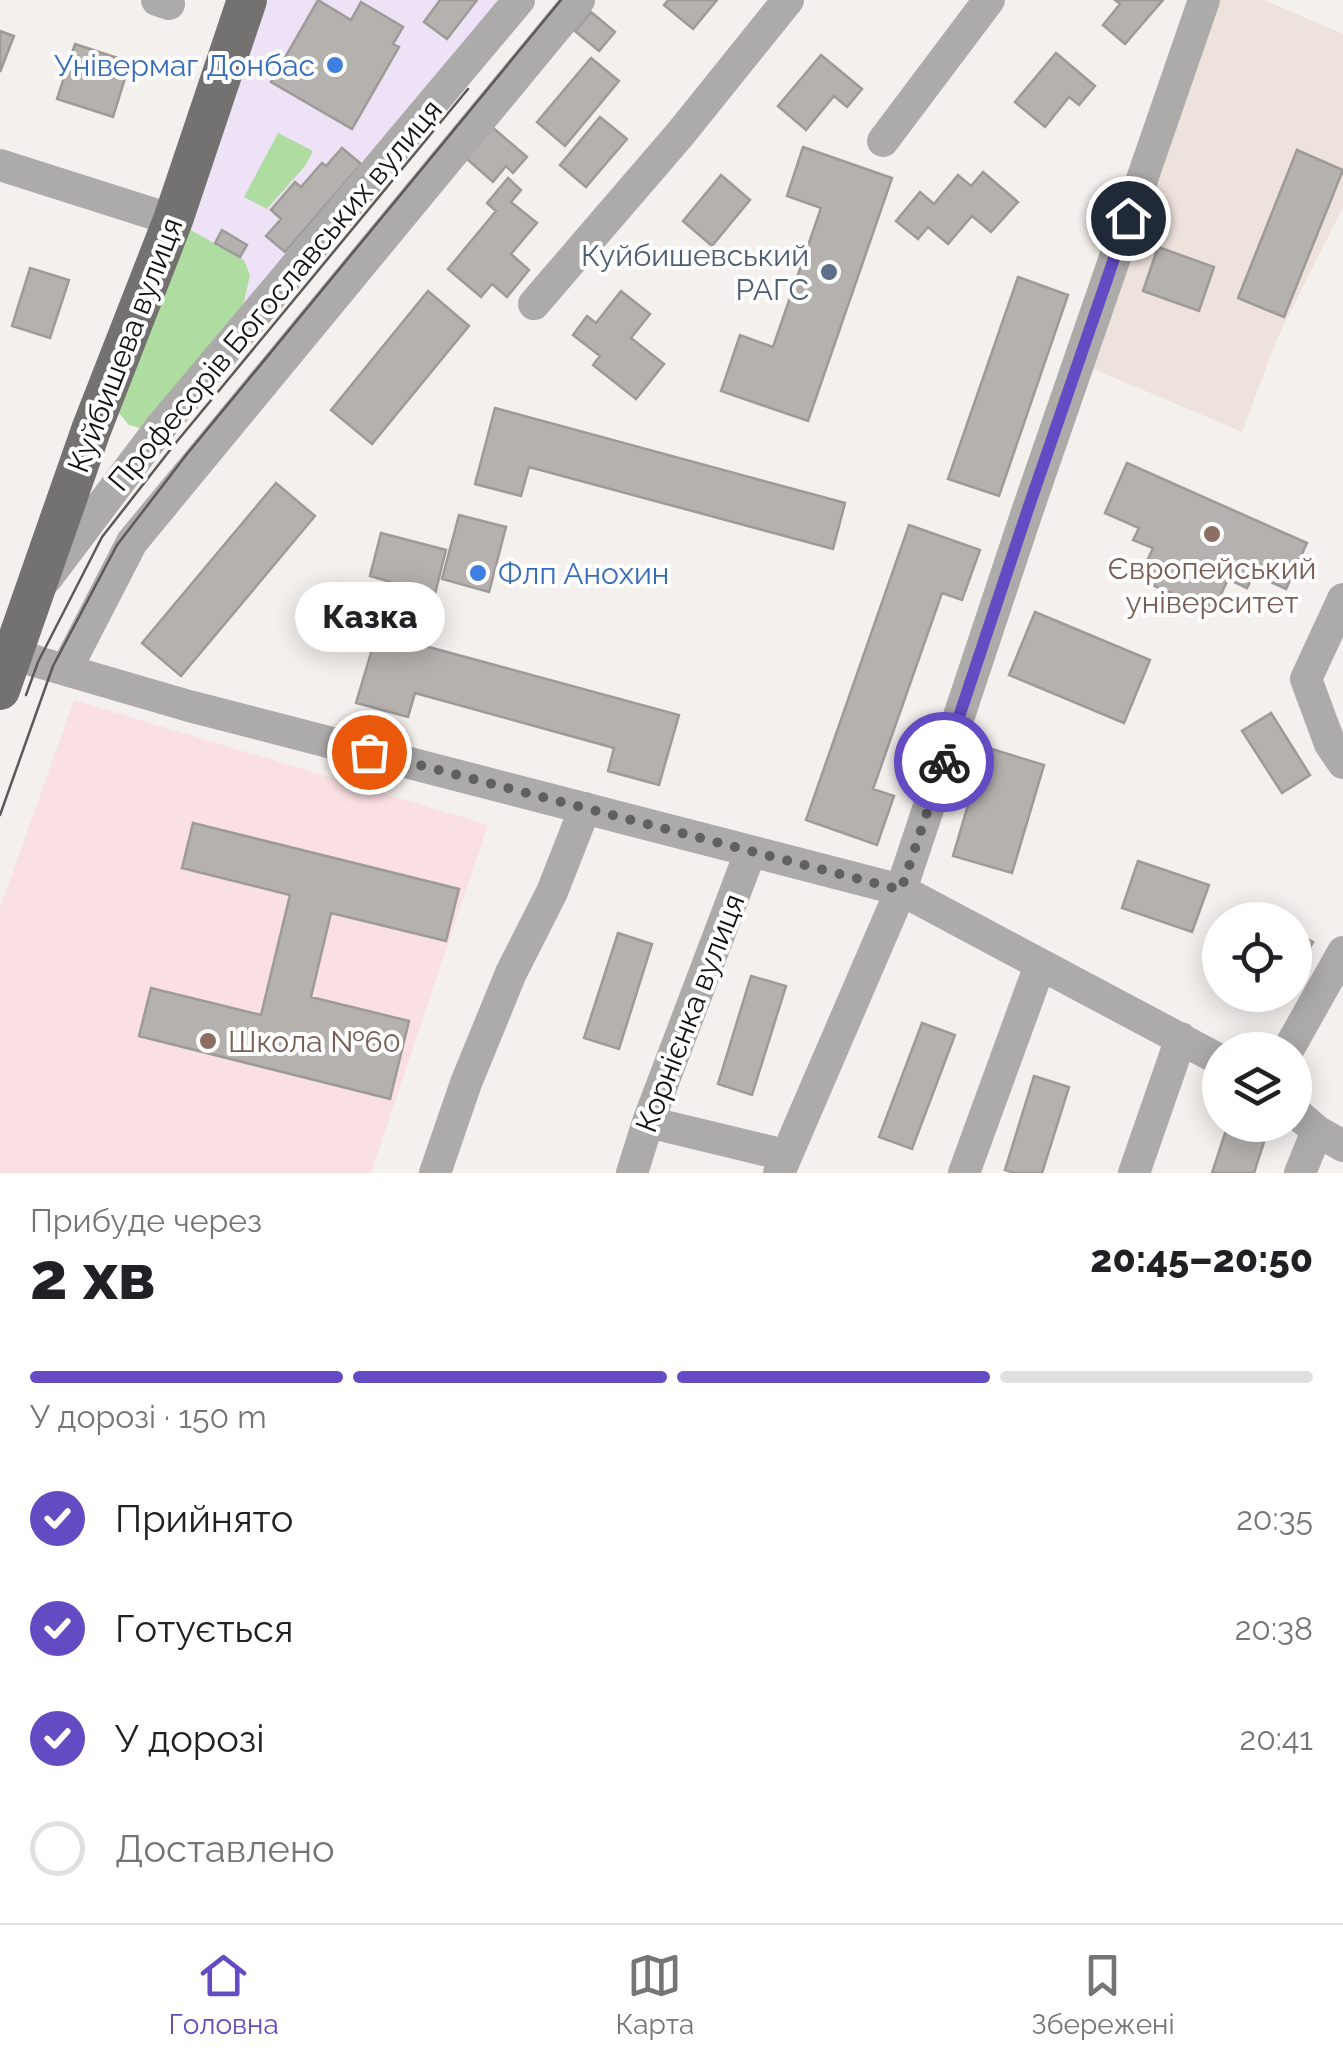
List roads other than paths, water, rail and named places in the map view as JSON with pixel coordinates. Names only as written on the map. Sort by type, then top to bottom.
[{"type":"main road","name":"Куйбишева вулиця","points":[[4,664],[35,594],[91,430],[173,220],[247,0]]},
{"type":"street","name":"Професорів Богославських вулиця","points":[[35,594],[159,429],[519,0]]},
{"type":"street","points":[[66,670],[132,542],[579,0]]},
{"type":"street","points":[[534,304],[681,133],[788,0]]},
{"type":"street","points":[[884,141],[990,0]]},
{"type":"street","points":[[648,1122],[782,1164],[901,890],[1204,0]]},
{"type":"street","points":[[0,165],[173,220]]},
{"type":"street","points":[[1343,599],[1306,679],[1330,744],[1343,763]]},
{"type":"street","points":[[4,664],[66,670],[189,706],[901,890],[1202,1050]]},
{"type":"street","points":[[436,1173],[466,1084],[511,973],[552,892],[585,808]]},
{"type":"street","name":"Корнієнка вулиця","points":[[632,1173],[750,853]]},
{"type":"street","points":[[1298,1032],[1343,952]]},
{"type":"street","points":[[964,1173],[1040,965]]},
{"type":"street","points":[[1134,1173],[1182,1038]]},
{"type":"street","points":[[1300,1173],[1318,1130]]},
{"type":"tram line","points":[[0,815],[53,666],[117,545],[187,454],[561,0]]},
{"type":"tram line","points":[[26,695],[38,662],[102,537],[468,89]]},
{"type":"place","name":"Універмаг Донбас","points":[[335,65]]},
{"type":"place","name":"Куйбишевський РАГС","points":[[829,272]]},
{"type":"place","name":"Європейський університет","points":[[1212,534]]},
{"type":"place","name":"Флп Анохин","points":[[478,573]]},
{"type":"place","name":"Казка","points":[[369,752]]},
{"type":"place","name":"Школа №60","points":[[208,1041]]}]
